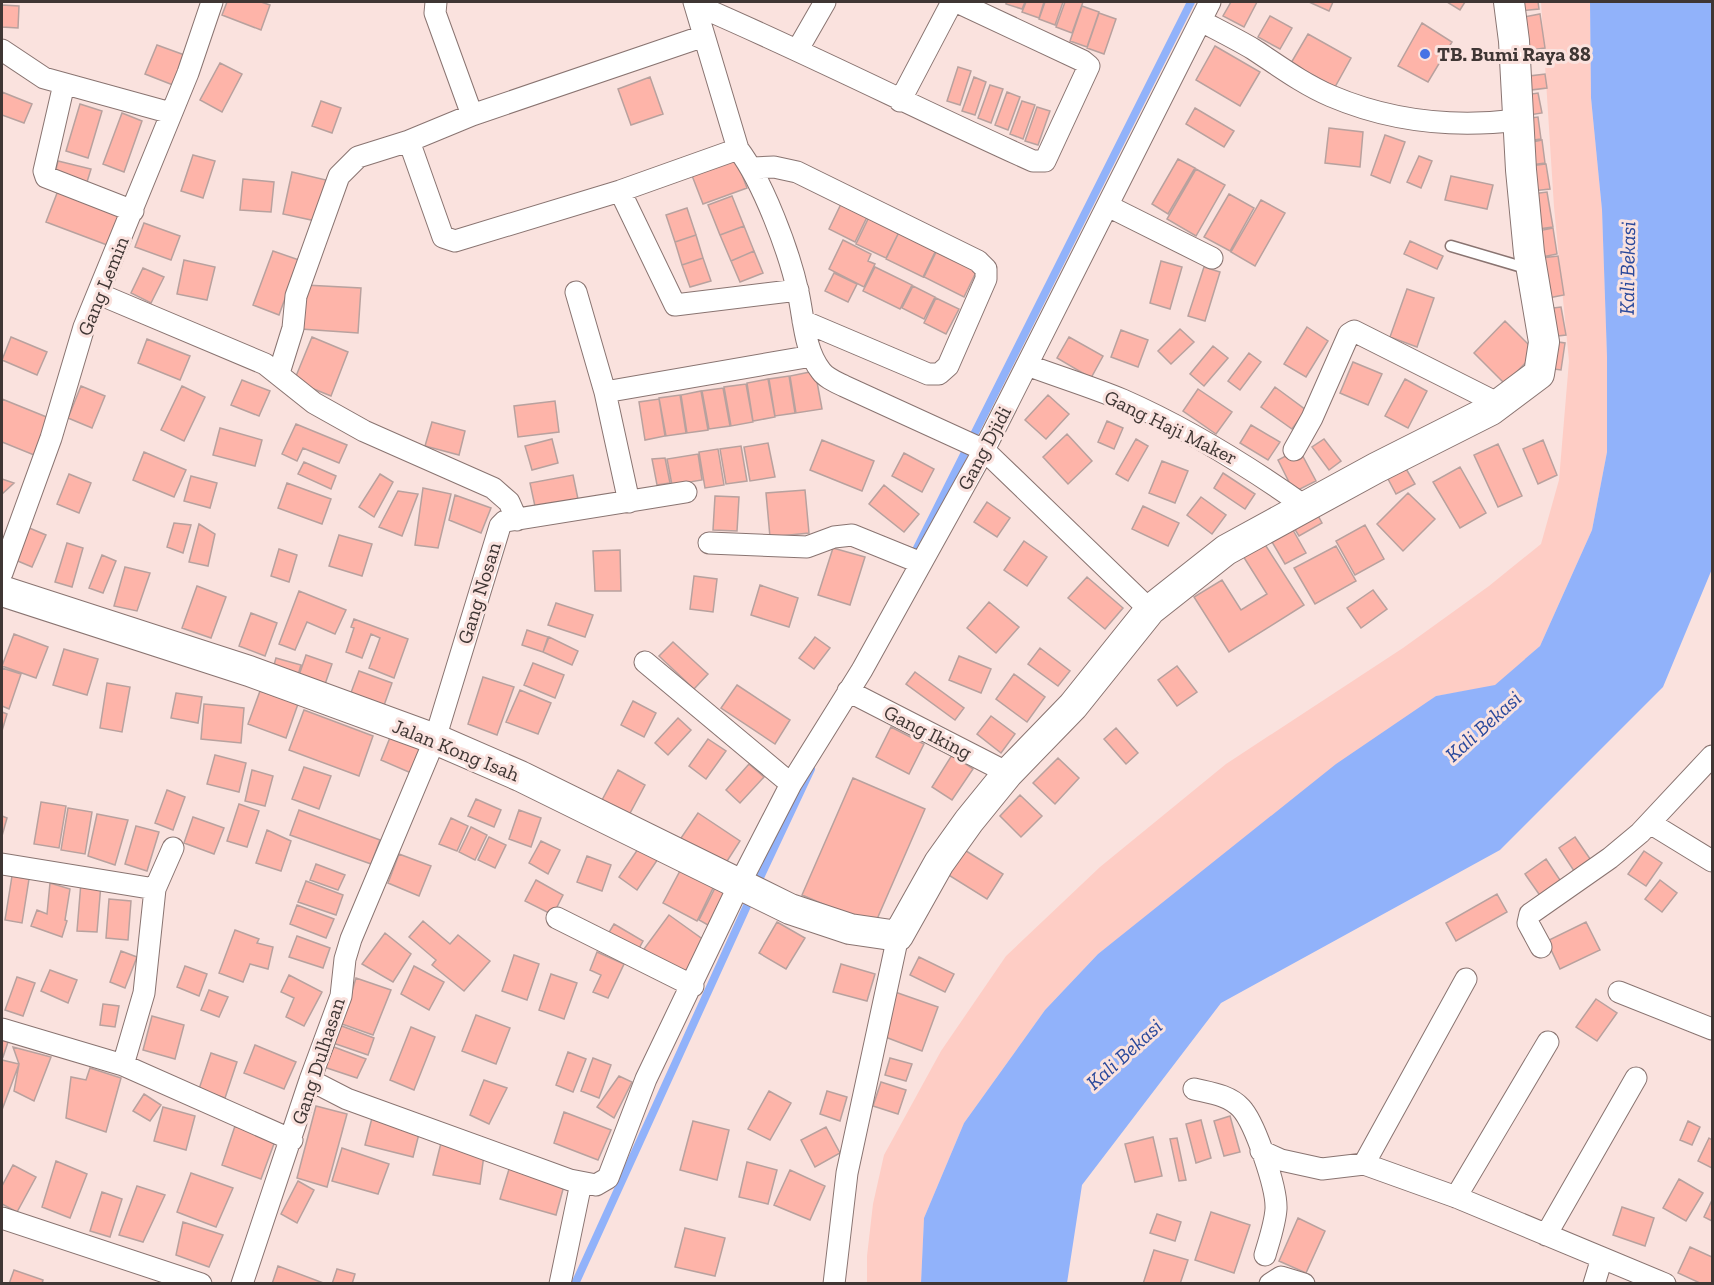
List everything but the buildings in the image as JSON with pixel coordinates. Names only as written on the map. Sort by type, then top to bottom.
[{"type":"street","name":"Gang Lemin","points":[[2,573],[51,438],[84,327],[133,211],[203,32],[212,2]]},
{"type":"street","points":[[436,2],[435,13],[472,115]]},
{"type":"street","points":[[798,49],[825,2]]},
{"type":"street","points":[[700,5],[798,49],[900,101],[1042,163],[1047,159],[1089,66],[1083,61],[955,2],[900,101]]},
{"type":"street","name":"Gang Djidi","points":[[581,1183],[596,1185],[608,1178],[646,1079],[693,986],[748,889],[791,784],[848,691],[984,450],[1210,2]]},
{"type":"street","points":[[834,1284],[847,1173],[898,936],[939,863],[969,821],[1008,773],[1073,706],[1150,610],[1226,550],[1499,404],[1534,380],[1542,365],[1544,342],[1532,269],[1509,2]]},
{"type":"street","points":[[700,5],[704,36],[738,149],[753,168],[798,290],[812,356],[822,373],[833,381],[984,450],[1150,610]]},
{"type":"street","points":[[1201,21],[1252,49],[1292,76],[1330,96],[1365,109],[1404,120],[1442,124],[1477,125],[1518,120]]},
{"type":"street","points":[[279,373],[292,328],[296,296],[339,176],[358,157],[409,141],[472,115],[704,36]]},
{"type":"street","points":[[2,50],[34,72],[64,84],[171,113]]},
{"type":"street","points":[[64,84],[44,171],[46,177],[133,211]]},
{"type":"street","points":[[409,141],[444,237],[459,241],[620,190],[738,149]]},
{"type":"street","points":[[753,168],[774,167],[797,172],[978,261],[986,269],[986,279],[948,366],[939,374],[928,374],[803,321]]},
{"type":"street","points":[[620,190],[675,305],[798,290]]},
{"type":"street","points":[[1108,206],[1212,258]]},
{"type":"street","points":[[576,292],[605,392],[629,502]]},
{"type":"street","points":[[99,294],[265,364],[314,403],[364,431],[493,488],[509,502],[516,520]]},
{"type":"street","points":[[1294,450],[1312,418],[1348,334],[1354,331],[1499,404]]},
{"type":"street","points":[[605,392],[812,356]]},
{"type":"street","name":"Gang Haji Maker","points":[[1027,366],[1121,399],[1183,428],[1245,464],[1306,507]]},
{"type":"street","name":"Gang Nosan","points":[[435,739],[500,526],[505,521],[686,492]]},
{"type":"street","points":[[709,543],[807,546],[834,537],[852,536],[921,563]]},
{"type":"street","name":"Jalan Kong Isah","points":[[2,591],[249,671],[435,739],[520,776],[790,909],[850,929],[898,936]]},
{"type":"street","points":[[645,663],[791,784]]},
{"type":"street","name":"Gang Iking","points":[[848,691],[1008,773]]},
{"type":"street","name":"Gang Dulhasan","points":[[242,1284],[292,1140],[310,1080],[341,996],[345,959],[351,939],[435,739]]},
{"type":"street","points":[[1541,947],[1528,923],[1530,914],[1610,858],[1650,823],[1713,756]]},
{"type":"street","points":[[1650,823],[1713,861]]},
{"type":"street","points":[[123,1065],[144,993],[156,889],[173,848]]},
{"type":"street","points":[[2,864],[156,889]]},
{"type":"street","points":[[557,918],[693,986]]},
{"type":"street","points":[[1364,1164],[1466,979]]},
{"type":"street","points":[[1619,992],[1713,1029]]},
{"type":"street","points":[[2,1029],[123,1065],[292,1140]]},
{"type":"street","points":[[1456,1197],[1548,1042]]},
{"type":"street","points":[[1546,1235],[1636,1078]]},
{"type":"street","points":[[310,1080],[347,1099],[581,1183],[560,1284]]},
{"type":"street","points":[[1194,1089],[1221,1095],[1242,1109],[1252,1126],[1269,1172],[1276,1209],[1264,1255]]},
{"type":"street","points":[[1260,1151],[1281,1160],[1322,1169],[1364,1164],[1456,1197],[1665,1284]]},
{"type":"street","points":[[2,1218],[201,1284]]},
{"type":"street","points":[[1594,1284],[1602,1258]]},
{"type":"street","points":[[1270,1284],[1281,1277],[1304,1284]]},
{"type":"lane","points":[[1451,246],[1532,269]]},
{"type":"shaded area","points":[[1541,2],[1590,2],[1591,98],[1602,210],[1607,357],[1607,452],[1592,530],[1540,646],[1495,686],[1436,696],[1098,954],[1045,1010],[964,1123],[924,1218],[921,1283],[867,1284],[867,1256],[873,1204],[884,1155],[941,1051],[1006,956],[1100,867],[1226,764],[1403,648],[1489,586],[1541,544],[1559,480],[1569,361],[1554,207]]},
{"type":"water","name":"Kali Bekasi","points":[[1590,2],[1712,2],[1712,569],[1663,687],[1500,850],[1221,1003],[1082,1185],[1067,1283],[921,1283],[924,1218],[964,1123],[1045,1010],[1098,954],[1336,764],[1436,696],[1495,685],[1540,646],[1592,530],[1607,452],[1607,357],[1602,210],[1591,98]]},
{"type":"waterway","points":[[912,558],[1191,2]]},
{"type":"waterway","points":[[756,886],[811,769]]},
{"type":"waterway","points":[[575,1284],[751,897]]},
{"type":"place","name":"TB. Bumi Raya 88","points":[[1425,54]]}]
